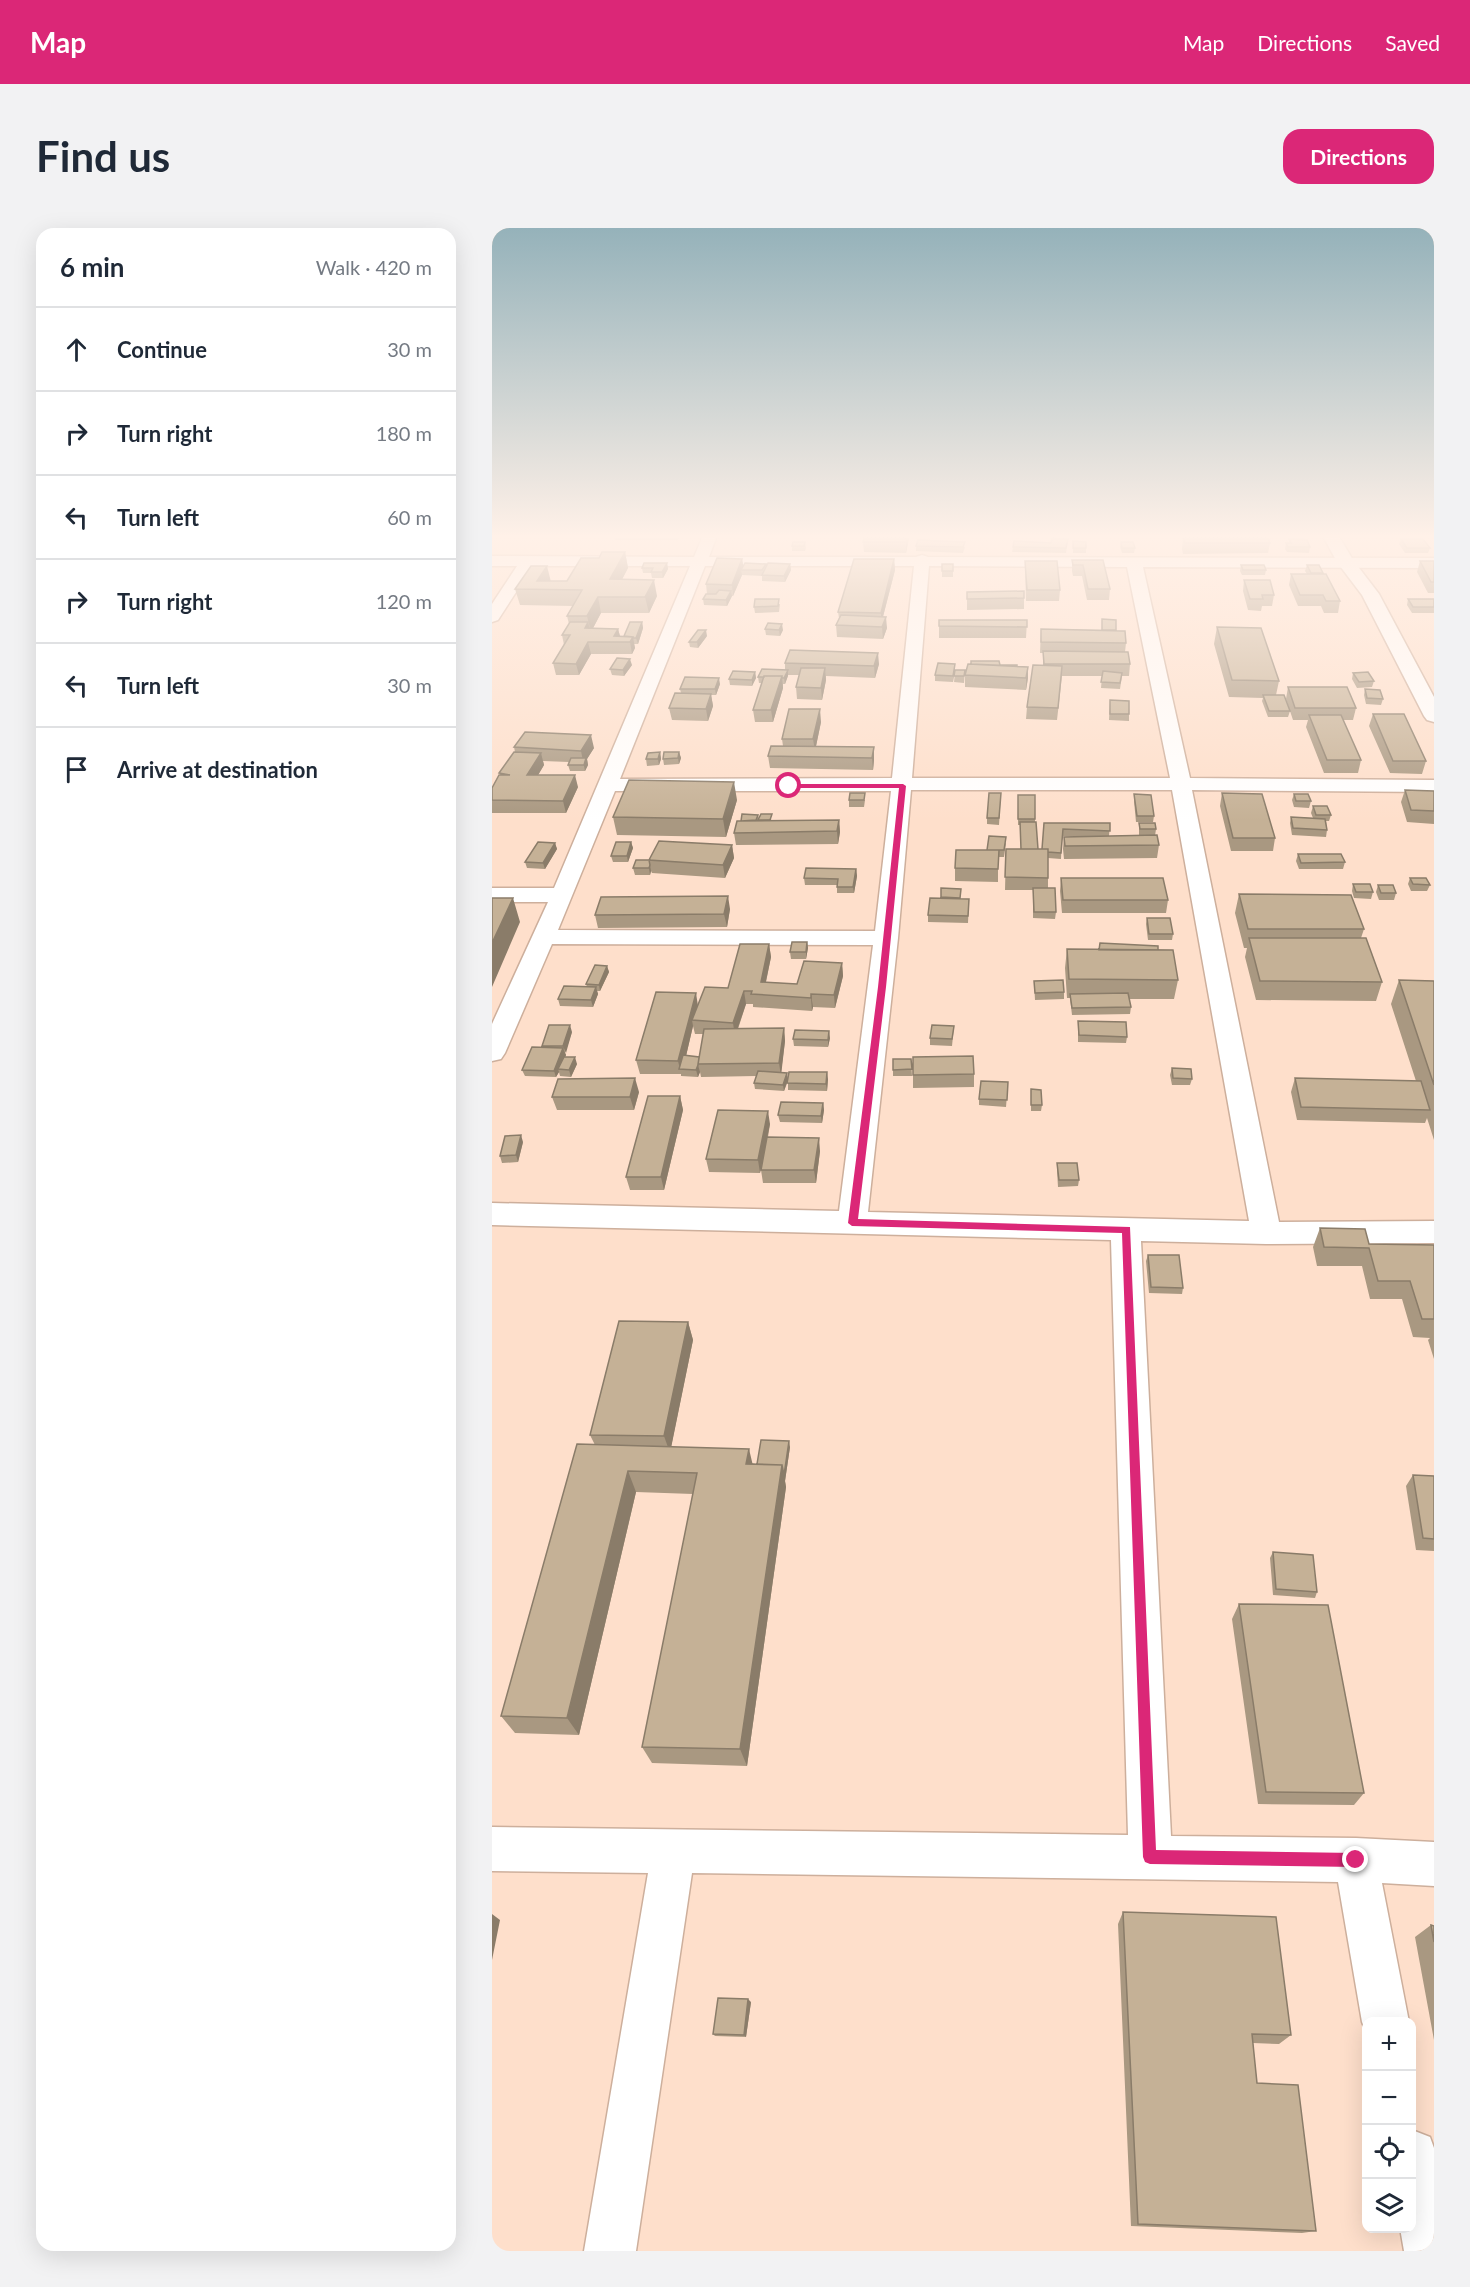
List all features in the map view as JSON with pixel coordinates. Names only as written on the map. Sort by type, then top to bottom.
[{"type":"street","points":[[492,1053],[562,895],[669,632]]},
{"type":"street","points":[[852,1223],[903,786],[916,632]]},
{"type":"street","points":[[1149,632],[1266,1233]]},
{"type":"street","points":[[1390,632],[1434,716]]},
{"type":"street","points":[[607,785],[1434,786]]},
{"type":"street","points":[[492,895],[562,895]]},
{"type":"street","points":[[544,937],[886,938]]},
{"type":"street","points":[[492,1214],[1266,1233],[1434,1232]]},
{"type":"street","points":[[1126,1229],[1150,1857]]},
{"type":"street","points":[[492,1849],[1356,1860],[1434,1864]]},
{"type":"street","points":[[610,2251],[673,1852]]},
{"type":"street","points":[[1356,1860],[1385,2017]]},
{"type":"street","points":[[1416,2176],[1430,2251]]},
{"type":"building","points":[[564,632],[616,632],[614,636],[633,637],[630,642],[588,642],[576,664],[553,663],[570,635],[562,635]]},
{"type":"building","points":[[626,632],[638,632],[636,638],[624,636]]},
{"type":"building","points":[[696,632],[704,632],[697,642],[689,642]]},
{"type":"building","points":[[1041,632],[1125,632],[1126,643],[1041,642]]},
{"type":"building","points":[[1219,632],[1262,632],[1279,681],[1232,680]]},
{"type":"building","points":[[790,650],[878,653],[874,666],[785,663]]},
{"type":"building","points":[[1043,651],[1128,652],[1130,664],[1044,664]]},
{"type":"building","points":[[617,658],[630,659],[623,670],[610,669]]},
{"type":"building","points":[[971,661],[999,661],[1000,665],[1017,666],[971,664]]},
{"type":"building","points":[[938,663],[955,664],[953,676],[935,675]]},
{"type":"building","points":[[968,664],[1028,667],[1026,678],[965,675]]},
{"type":"building","points":[[1033,665],[1062,666],[1058,708],[1027,707]]},
{"type":"building","points":[[801,668],[825,668],[821,688],[796,687]]},
{"type":"building","points":[[762,669],[788,670],[784,678],[782,676],[758,677]]},
{"type":"building","points":[[955,670],[965,670],[964,676],[954,676]]},
{"type":"building","points":[[733,671],[755,672],[752,680],[729,679]]},
{"type":"building","points":[[1103,671],[1122,673],[1120,683],[1101,682]]},
{"type":"building","points":[[1368,672],[1374,681],[1359,682],[1353,673]]},
{"type":"building","points":[[764,676],[782,676],[771,710],[753,710]]},
{"type":"building","points":[[685,677],[719,678],[715,689],[680,689]]},
{"type":"building","points":[[1288,687],[1347,687],[1356,708],[1295,708]]},
{"type":"building","points":[[1365,689],[1380,690],[1383,699],[1367,698]]},
{"type":"building","points":[[675,693],[711,694],[706,709],[669,708]]},
{"type":"building","points":[[1263,695],[1284,695],[1290,711],[1269,711]]},
{"type":"building","points":[[1110,700],[1129,701],[1129,714],[1110,714]]},
{"type":"building","points":[[789,709],[820,709],[813,739],[782,739]]},
{"type":"building","points":[[1373,714],[1404,714],[1426,761],[1393,761]]},
{"type":"building","points":[[1309,715],[1341,715],[1361,760],[1327,760]]},
{"type":"building","points":[[525,732],[591,735],[581,751],[514,747]]},
{"type":"building","points":[[771,746],[874,747],[872,758],[768,756]]},
{"type":"building","points":[[514,752],[541,753],[527,775],[575,775],[563,801],[492,800],[492,788],[499,775],[510,775],[499,773]]},
{"type":"building","points":[[660,752],[658,759],[646,759],[648,753]]},
{"type":"building","points":[[664,752],[679,752],[678,758],[663,759]]},
{"type":"building","points":[[571,758],[586,758],[584,765],[568,765]]},
{"type":"building","points":[[629,780],[734,782],[723,819],[613,817]]},
{"type":"building","points":[[1405,790],[1434,791],[1434,811],[1411,810]]},
{"type":"building","points":[[850,793],[865,793],[864,800],[849,800]]},
{"type":"building","points":[[989,793],[1001,793],[999,818],[987,818]]},
{"type":"building","points":[[1222,793],[1262,794],[1275,838],[1233,838]]},
{"type":"building","points":[[1134,794],[1151,795],[1154,816],[1137,816]]},
{"type":"building","points":[[1294,794],[1308,794],[1311,801],[1296,801]]},
{"type":"building","points":[[1018,795],[1035,795],[1035,819],[1018,819]]},
{"type":"building","points":[[1313,806],[1327,806],[1331,815],[1316,815]]},
{"type":"building","points":[[742,814],[758,815],[756,820],[741,821]]},
{"type":"building","points":[[761,814],[772,814],[770,820],[758,820]]},
{"type":"building","points":[[1291,817],[1325,819],[1327,830],[1293,828]]},
{"type":"building","points":[[839,820],[837,831],[734,833],[737,821]]},
{"type":"building","points":[[1020,822],[1036,822],[1038,849],[1021,849]]},
{"type":"building","points":[[1044,823],[1110,823],[1110,831],[1063,829],[1061,853],[1048,852],[1048,849],[1042,849]]},
{"type":"building","points":[[1139,823],[1155,823],[1156,829],[1140,829]]},
{"type":"building","points":[[1157,835],[1159,845],[1065,846],[1064,837]]},
{"type":"building","points":[[989,836],[1006,837],[1004,850],[987,850]]},
{"type":"building","points":[[659,841],[732,845],[723,865],[649,860]]},
{"type":"building","points":[[538,842],[555,843],[543,863],[525,862]]},
{"type":"building","points":[[616,842],[631,842],[627,856],[611,856]]},
{"type":"building","points":[[1006,849],[1048,849],[1048,878],[1005,877]]},
{"type":"building","points":[[956,850],[999,850],[998,869],[955,868]]},
{"type":"building","points":[[1298,854],[1341,854],[1345,862],[1301,863]]},
{"type":"building","points":[[636,860],[649,860],[649,868],[633,868]]},
{"type":"building","points":[[806,868],[856,869],[853,887],[837,887],[838,879],[804,878]]},
{"type":"building","points":[[1061,878],[1163,878],[1168,900],[1063,900]]},
{"type":"building","points":[[1410,878],[1426,878],[1430,885],[1413,884]]},
{"type":"building","points":[[1353,884],[1370,884],[1373,892],[1356,892]]},
{"type":"building","points":[[1378,885],[1393,885],[1396,893],[1381,893]]},
{"type":"building","points":[[941,888],[961,889],[960,898],[941,897]]},
{"type":"building","points":[[1033,888],[1055,888],[1056,912],[1034,912]]},
{"type":"building","points":[[1239,894],[1351,895],[1364,929],[1248,929]]},
{"type":"building","points":[[728,896],[724,914],[595,915],[601,897]]},
{"type":"building","points":[[492,898],[513,898],[492,943]]},
{"type":"building","points":[[930,898],[969,899],[968,916],[928,915]]},
{"type":"building","points":[[1147,918],[1170,918],[1173,934],[1149,934]]},
{"type":"building","points":[[1249,938],[1366,938],[1382,982],[1260,981]]},
{"type":"building","points":[[792,942],[807,942],[806,952],[790,952]]},
{"type":"building","points":[[1100,943],[1158,946],[1158,950],[1099,950]]},
{"type":"building","points":[[740,944],[769,944],[761,982],[797,984],[804,961],[842,963],[834,995],[811,994],[811,998],[751,994],[752,991],[744,991],[733,1023],[692,1020],[705,987],[728,988]]},
{"type":"building","points":[[1067,949],[1173,950],[1178,980],[1069,979]]},
{"type":"building","points":[[595,965],[607,966],[599,985],[586,984]]},
{"type":"building","points":[[1063,980],[1064,992],[1035,993],[1034,981]]},
{"type":"building","points":[[1399,980],[1434,981],[1434,1085]]},
{"type":"building","points":[[564,986],[596,987],[591,1000],[558,999]]},
{"type":"building","points":[[656,992],[696,993],[678,1061],[636,1060]]},
{"type":"building","points":[[1128,993],[1131,1007],[1072,1008],[1070,994]]},
{"type":"building","points":[[1078,1021],[1126,1022],[1127,1037],[1079,1035]]},
{"type":"building","points":[[549,1025],[570,1025],[563,1046],[542,1046]]},
{"type":"building","points":[[932,1025],[954,1026],[952,1039],[930,1038]]},
{"type":"building","points":[[784,1028],[779,1063],[698,1064],[704,1029]]},
{"type":"building","points":[[795,1030],[829,1031],[828,1040],[793,1039]]},
{"type":"building","points":[[532,1047],[563,1048],[554,1071],[522,1070]]},
{"type":"building","points":[[683,1055],[699,1057],[696,1070],[679,1069]]},
{"type":"building","points":[[973,1056],[974,1074],[913,1075],[913,1057]]},
{"type":"building","points":[[564,1057],[575,1057],[569,1070],[558,1069]]},
{"type":"building","points":[[893,1059],[911,1059],[912,1069],[893,1070]]},
{"type":"building","points":[[1172,1068],[1191,1069],[1192,1079],[1173,1078]]},
{"type":"building","points":[[758,1071],[787,1073],[783,1085],[754,1083]]},
{"type":"building","points":[[789,1072],[827,1072],[826,1084],[787,1083]]},
{"type":"building","points":[[635,1078],[630,1097],[552,1097],[558,1079]]},
{"type":"building","points":[[1295,1078],[1421,1081],[1430,1110],[1301,1107]]},
{"type":"building","points":[[981,1081],[1008,1082],[1007,1100],[979,1099]]},
{"type":"building","points":[[1031,1089],[1041,1090],[1042,1105],[1031,1105]]},
{"type":"building","points":[[648,1096],[680,1096],[661,1177],[626,1177]]},
{"type":"building","points":[[781,1102],[823,1103],[821,1116],[778,1115]]},
{"type":"building","points":[[718,1110],[768,1111],[758,1160],[706,1159]]},
{"type":"building","points":[[521,1135],[516,1155],[500,1156],[505,1136]]},
{"type":"building","points":[[767,1137],[819,1138],[814,1170],[761,1170]]},
{"type":"building","points":[[1057,1163],[1077,1163],[1079,1180],[1059,1180]]},
{"type":"building","points":[[1320,1228],[1365,1229],[1369,1244],[1434,1245],[1434,1319],[1422,1319],[1410,1281],[1378,1281],[1369,1248],[1324,1247]]},
{"type":"building","points":[[1148,1255],[1179,1255],[1183,1288],[1151,1287]]},
{"type":"building","points":[[619,1321],[688,1322],[664,1436],[590,1435]]},
{"type":"building","points":[[761,1440],[789,1441],[784,1475],[782,1465],[757,1464]]},
{"type":"building","points":[[577,1444],[749,1449],[746,1464],[782,1465],[740,1749],[642,1747],[697,1473],[628,1471],[567,1718],[501,1716]]},
{"type":"building","points":[[1413,1475],[1434,1476],[1434,1539],[1423,1538]]},
{"type":"building","points":[[1273,1552],[1313,1555],[1317,1592],[1276,1589]]},
{"type":"building","points":[[1239,1604],[1328,1605],[1364,1793],[1266,1792]]},
{"type":"building","points":[[1123,1912],[1276,1917],[1291,2035],[1252,2034],[1257,2083],[1298,2085],[1316,2231],[1138,2224]]},
{"type":"building","points":[[1431,1925],[1434,1926],[1434,1942]]},
{"type":"building","points":[[718,1998],[748,1999],[744,2035],[713,2034]]},
{"type":"route","points":[[789,786],[903,786],[882,987],[852,1223],[1126,1229],[1150,1857],[1356,1860]]}]
